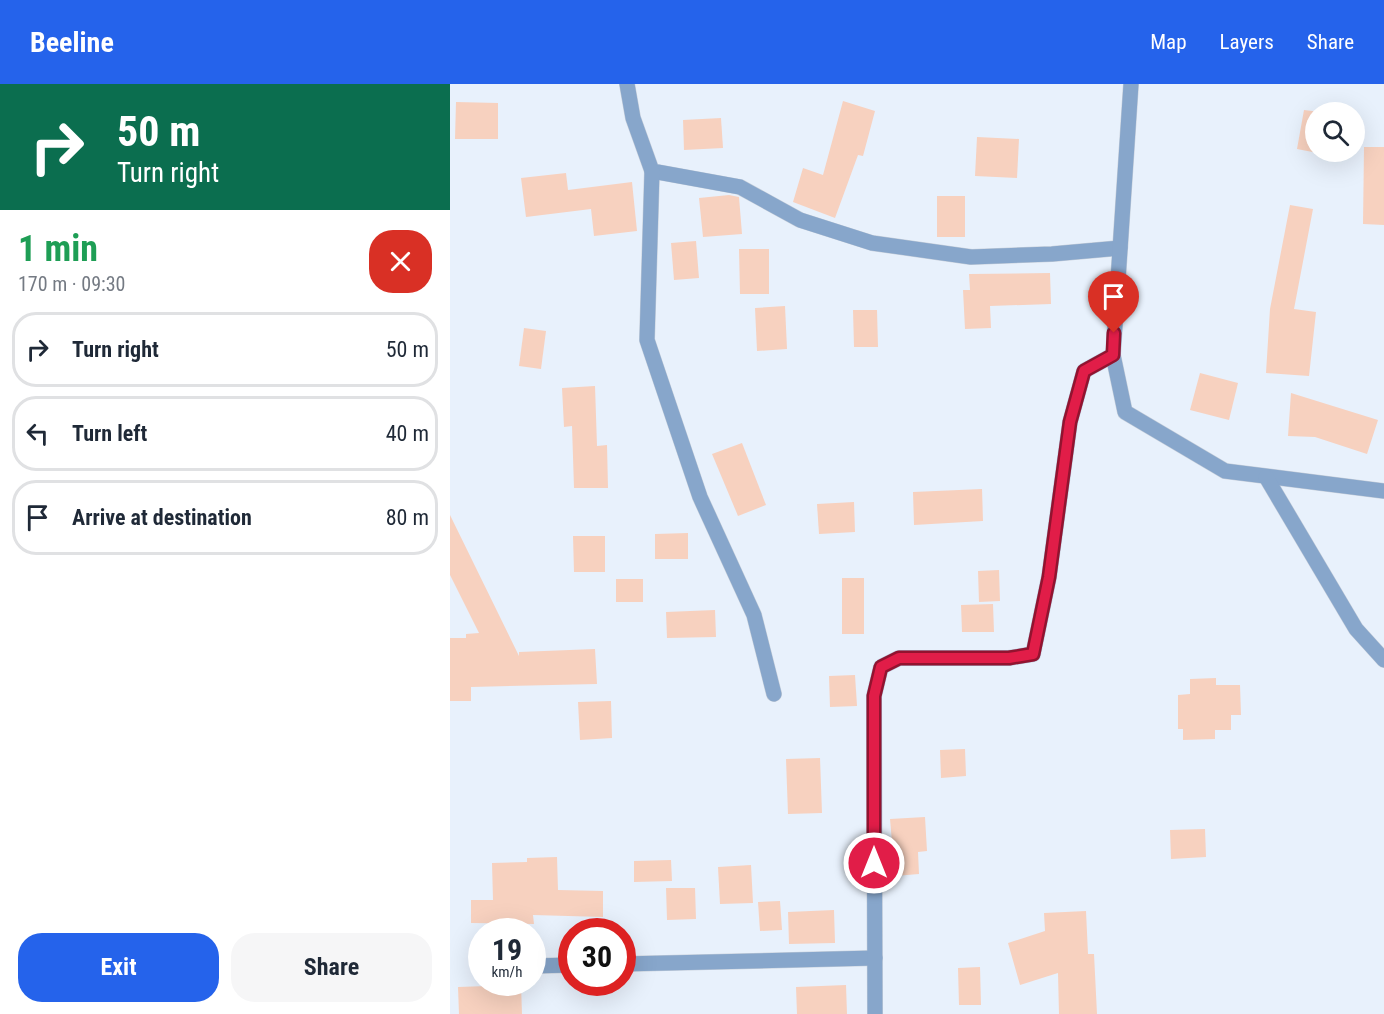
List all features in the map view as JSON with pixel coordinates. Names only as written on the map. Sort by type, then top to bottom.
[{"type":"street","points":[[627,84],[633,118],[652,171],[647,340],[700,497],[754,615],[774,694]]},
{"type":"street","points":[[1131,84],[1113,355],[1125,412],[1225,471],[1384,491]]},
{"type":"street","points":[[652,171],[740,187],[800,220],[872,243],[971,257],[1052,254],[1120,248]]},
{"type":"street","points":[[875,1014],[874,696],[881,667],[899,658],[1009,658],[1033,654],[1049,577],[1070,422],[1084,371],[1113,355]]},
{"type":"street","points":[[1266,477],[1356,629],[1384,660]]},
{"type":"street","points":[[636,964],[875,958]]},
{"type":"building","points":[[843,101],[875,111],[863,156],[858,155],[835,218],[793,202],[803,168],[823,175]]},
{"type":"building","points":[[456,102],[498,103],[498,139],[455,139]]},
{"type":"building","points":[[1304,110],[1305,110],[1305,151],[1297,149]]},
{"type":"building","points":[[721,118],[723,148],[684,150],[683,120]]},
{"type":"building","points":[[977,137],[1019,139],[1017,178],[975,176]]},
{"type":"building","points":[[1365,147],[1384,147],[1384,225],[1363,224]]},
{"type":"building","points":[[566,173],[568,190],[632,182],[637,231],[594,236],[591,209],[526,217],[521,178]]},
{"type":"building","points":[[729,195],[739,197],[742,234],[703,237],[699,198]]},
{"type":"building","points":[[937,196],[965,196],[965,237],[937,237]]},
{"type":"building","points":[[1290,205],[1313,209],[1294,309],[1316,312],[1309,376],[1266,373],[1270,309]]},
{"type":"building","points":[[696,241],[699,278],[674,280],[671,243]]},
{"type":"building","points":[[739,249],[769,249],[769,294],[740,294]]},
{"type":"building","points":[[1050,273],[1051,304],[990,306],[991,328],[965,329],[963,290],[970,290],[969,274]]},
{"type":"building","points":[[785,306],[787,349],[757,351],[755,308]]},
{"type":"building","points":[[853,310],[877,310],[878,347],[854,347]]},
{"type":"building","points":[[524,328],[546,331],[541,369],[519,366]]},
{"type":"building","points":[[1200,373],[1238,383],[1229,420],[1190,410]]},
{"type":"building","points":[[595,386],[597,446],[607,445],[608,488],[574,488],[572,426],[564,427],[562,388]]},
{"type":"building","points":[[1291,393],[1378,420],[1367,454],[1315,437],[1288,436]]},
{"type":"building","points":[[742,443],[766,505],[738,516],[712,454]]},
{"type":"building","points":[[982,489],[983,521],[914,525],[913,492]]},
{"type":"building","points":[[854,502],[855,532],[819,534],[817,504]]},
{"type":"building","points":[[450,515],[519,656],[519,652],[595,649],[597,684],[471,687],[471,701],[450,701],[450,638],[466,638],[466,634],[479,633],[450,575]]},
{"type":"building","points":[[688,533],[688,559],[655,559],[655,534]]},
{"type":"building","points":[[573,536],[605,536],[605,572],[574,572]]},
{"type":"building","points":[[999,570],[1000,601],[979,602],[978,571]]},
{"type":"building","points":[[842,578],[864,578],[864,634],[842,634]]},
{"type":"building","points":[[616,579],[643,579],[643,602],[616,602]]},
{"type":"building","points":[[993,604],[994,632],[962,632],[961,605]]},
{"type":"building","points":[[715,610],[716,637],[667,638],[666,612]]},
{"type":"building","points":[[855,675],[857,706],[830,707],[829,676]]},
{"type":"building","points":[[1216,678],[1216,685],[1240,685],[1241,715],[1231,715],[1231,730],[1215,730],[1215,739],[1183,740],[1183,729],[1178,729],[1178,695],[1190,694],[1190,679]]},
{"type":"building","points":[[611,701],[612,738],[580,740],[578,702]]},
{"type":"building","points":[[965,749],[966,776],[941,778],[940,750]]},
{"type":"building","points":[[820,758],[822,813],[788,814],[786,759]]},
{"type":"building","points":[[925,817],[927,851],[918,852],[919,874],[895,876],[890,819]]},
{"type":"building","points":[[1205,829],[1206,857],[1171,859],[1170,830]]},
{"type":"building","points":[[557,857],[558,890],[603,891],[603,917],[533,915],[533,918],[471,918],[471,900],[493,900],[492,863],[527,862],[527,858]]},
{"type":"building","points":[[671,860],[672,881],[634,882],[634,861]]},
{"type":"building","points":[[751,865],[753,903],[720,904],[718,867]]},
{"type":"building","points":[[666,888],[695,888],[696,919],[667,920]]},
{"type":"building","points":[[780,901],[782,930],[760,931],[758,902]]},
{"type":"building","points":[[834,910],[835,943],[789,944],[788,912]]},
{"type":"building","points":[[1086,911],[1088,954],[1094,954],[1097,1014],[1059,1014],[1058,973],[1020,985],[1008,943],[1045,931],[1044,913]]},
{"type":"building","points":[[980,967],[981,1005],[959,1005],[958,968]]},
{"type":"building","points":[[846,985],[847,1014],[797,1014],[796,987]]},
{"type":"building","points":[[458,987],[468,987],[468,996],[521,996],[522,1014],[459,1014]]},
{"type":"route","points":[[874,863],[874,696],[881,667],[899,658],[1009,658],[1033,654],[1049,577],[1070,422],[1084,371],[1113,355],[1114,333]]}]
